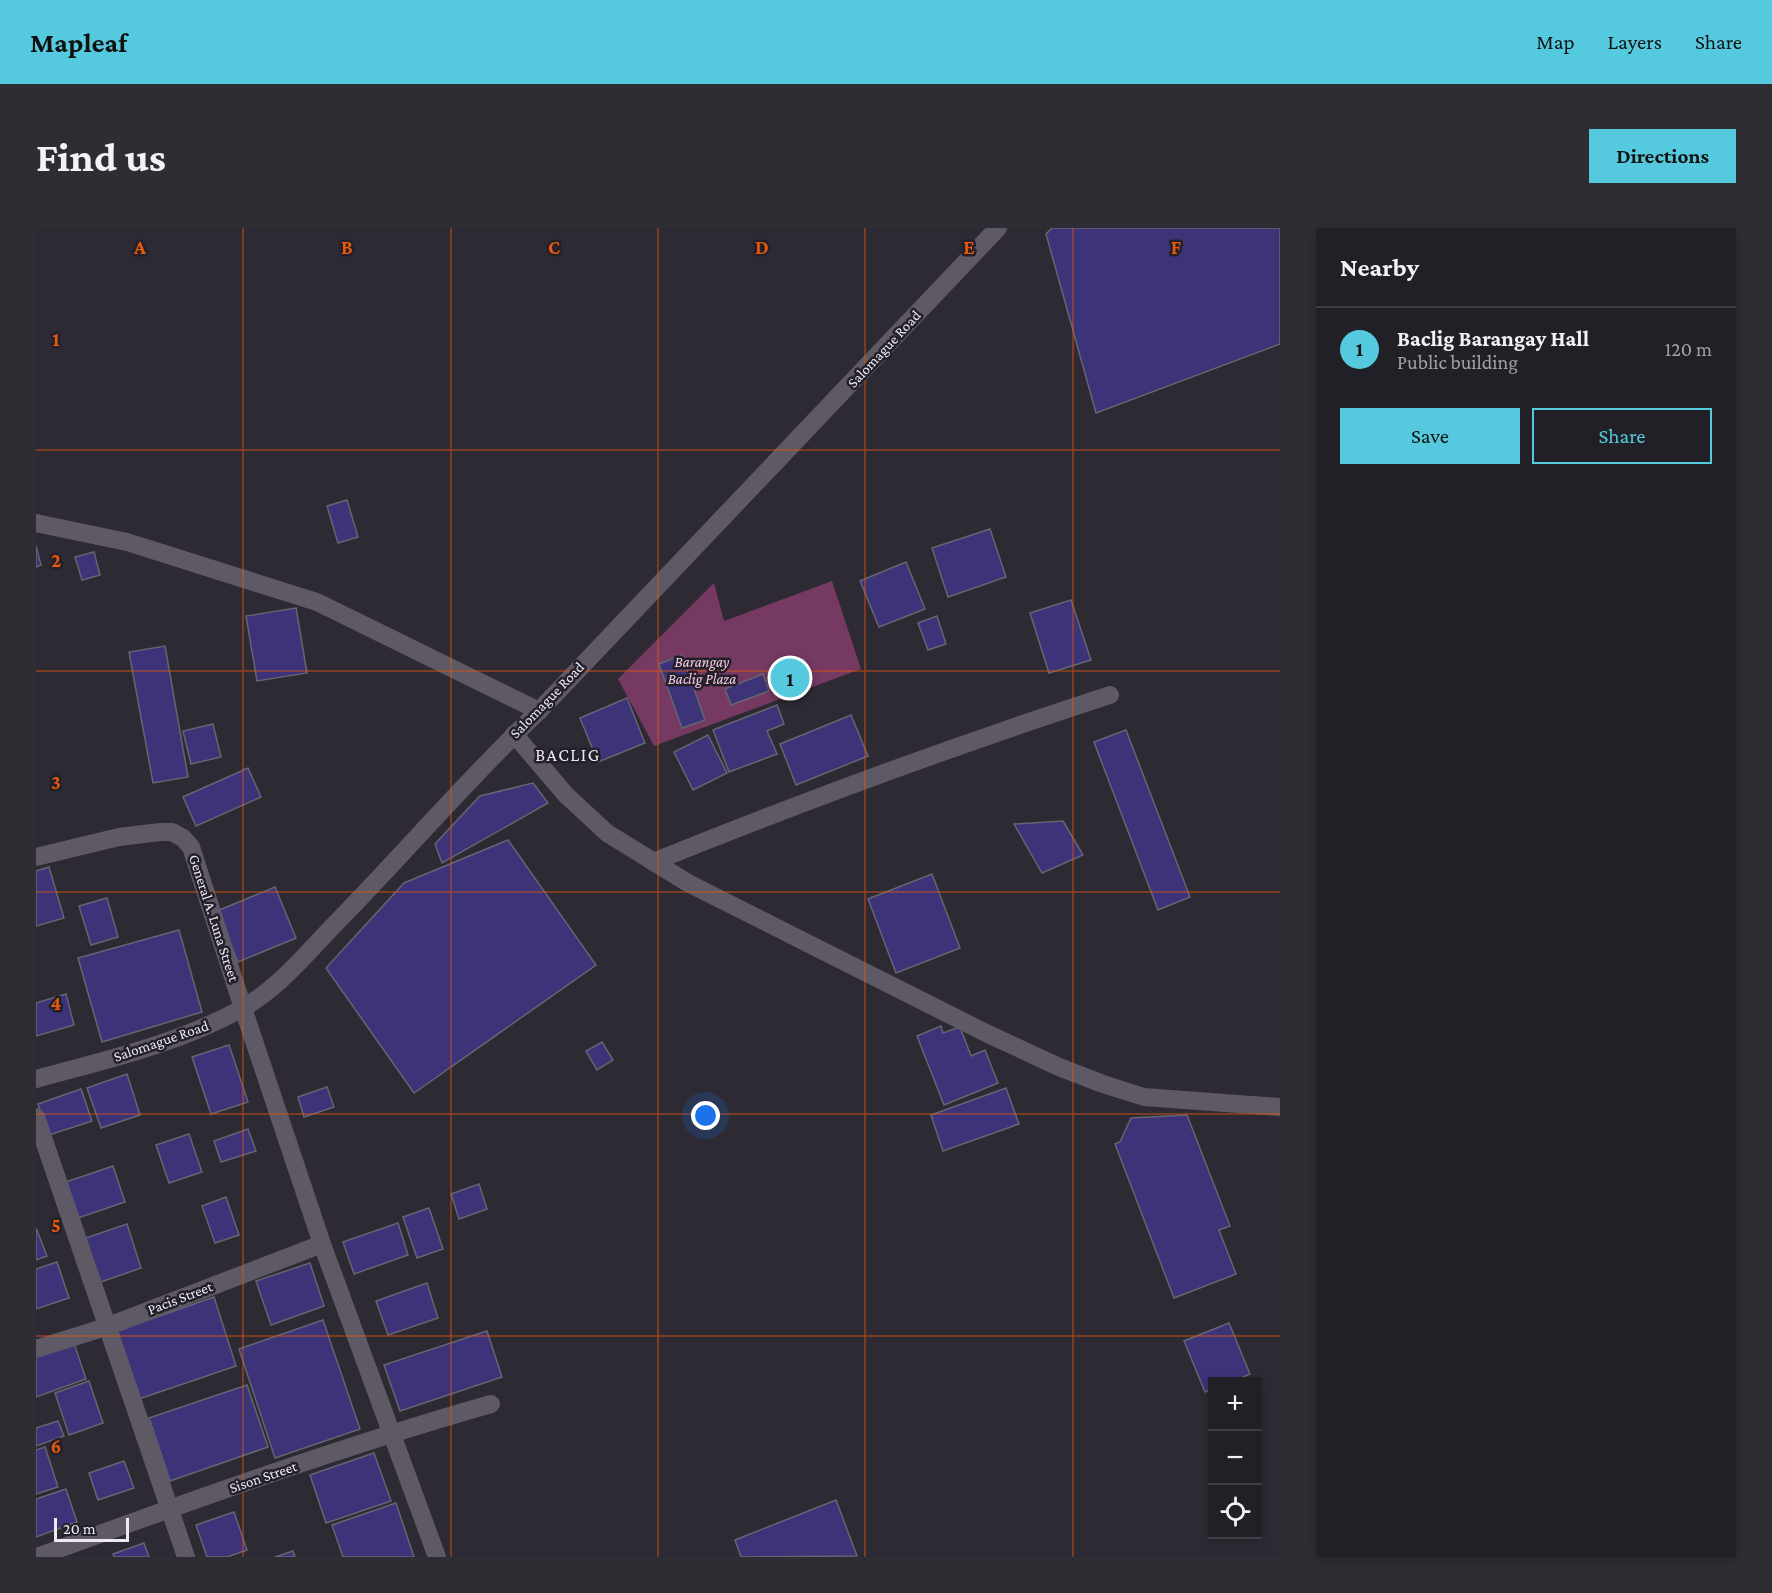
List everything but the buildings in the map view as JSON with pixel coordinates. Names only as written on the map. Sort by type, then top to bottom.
[{"type":"street","name":"Salomague Road","points":[[36,1079],[140,1050],[196,1031],[243,1008],[270,990],[394,864],[514,734],[539,711],[998,228]]},
{"type":"street","points":[[36,523],[126,542],[317,602],[539,711]]},
{"type":"street","points":[[653,862],[765,816],[941,752],[1110,695]]},
{"type":"street","points":[[514,734],[566,795],[607,833],[688,883],[871,976],[1070,1071],[1144,1097],[1280,1107]]},
{"type":"street","name":"General A. Luna Street","points":[[36,857],[118,837],[172,831],[191,847],[322,1244],[436,1557]]},
{"type":"street","points":[[36,1117],[186,1557]]},
{"type":"street","name":"Pacis Street","points":[[36,1349],[106,1327],[322,1244]]},
{"type":"street","name":"Sison Street","points":[[37,1557],[392,1432],[491,1404]]},
{"type":"green space","name":"Barangay Baclig Plaza","points":[[832,581],[861,669],[654,746],[618,679],[714,583],[724,621]]},
{"type":"place","name":"Baclig Barangay Hall","points":[[790,678]]},
{"type":"district","name":"BACLIG","points":[[568,755]]}]
